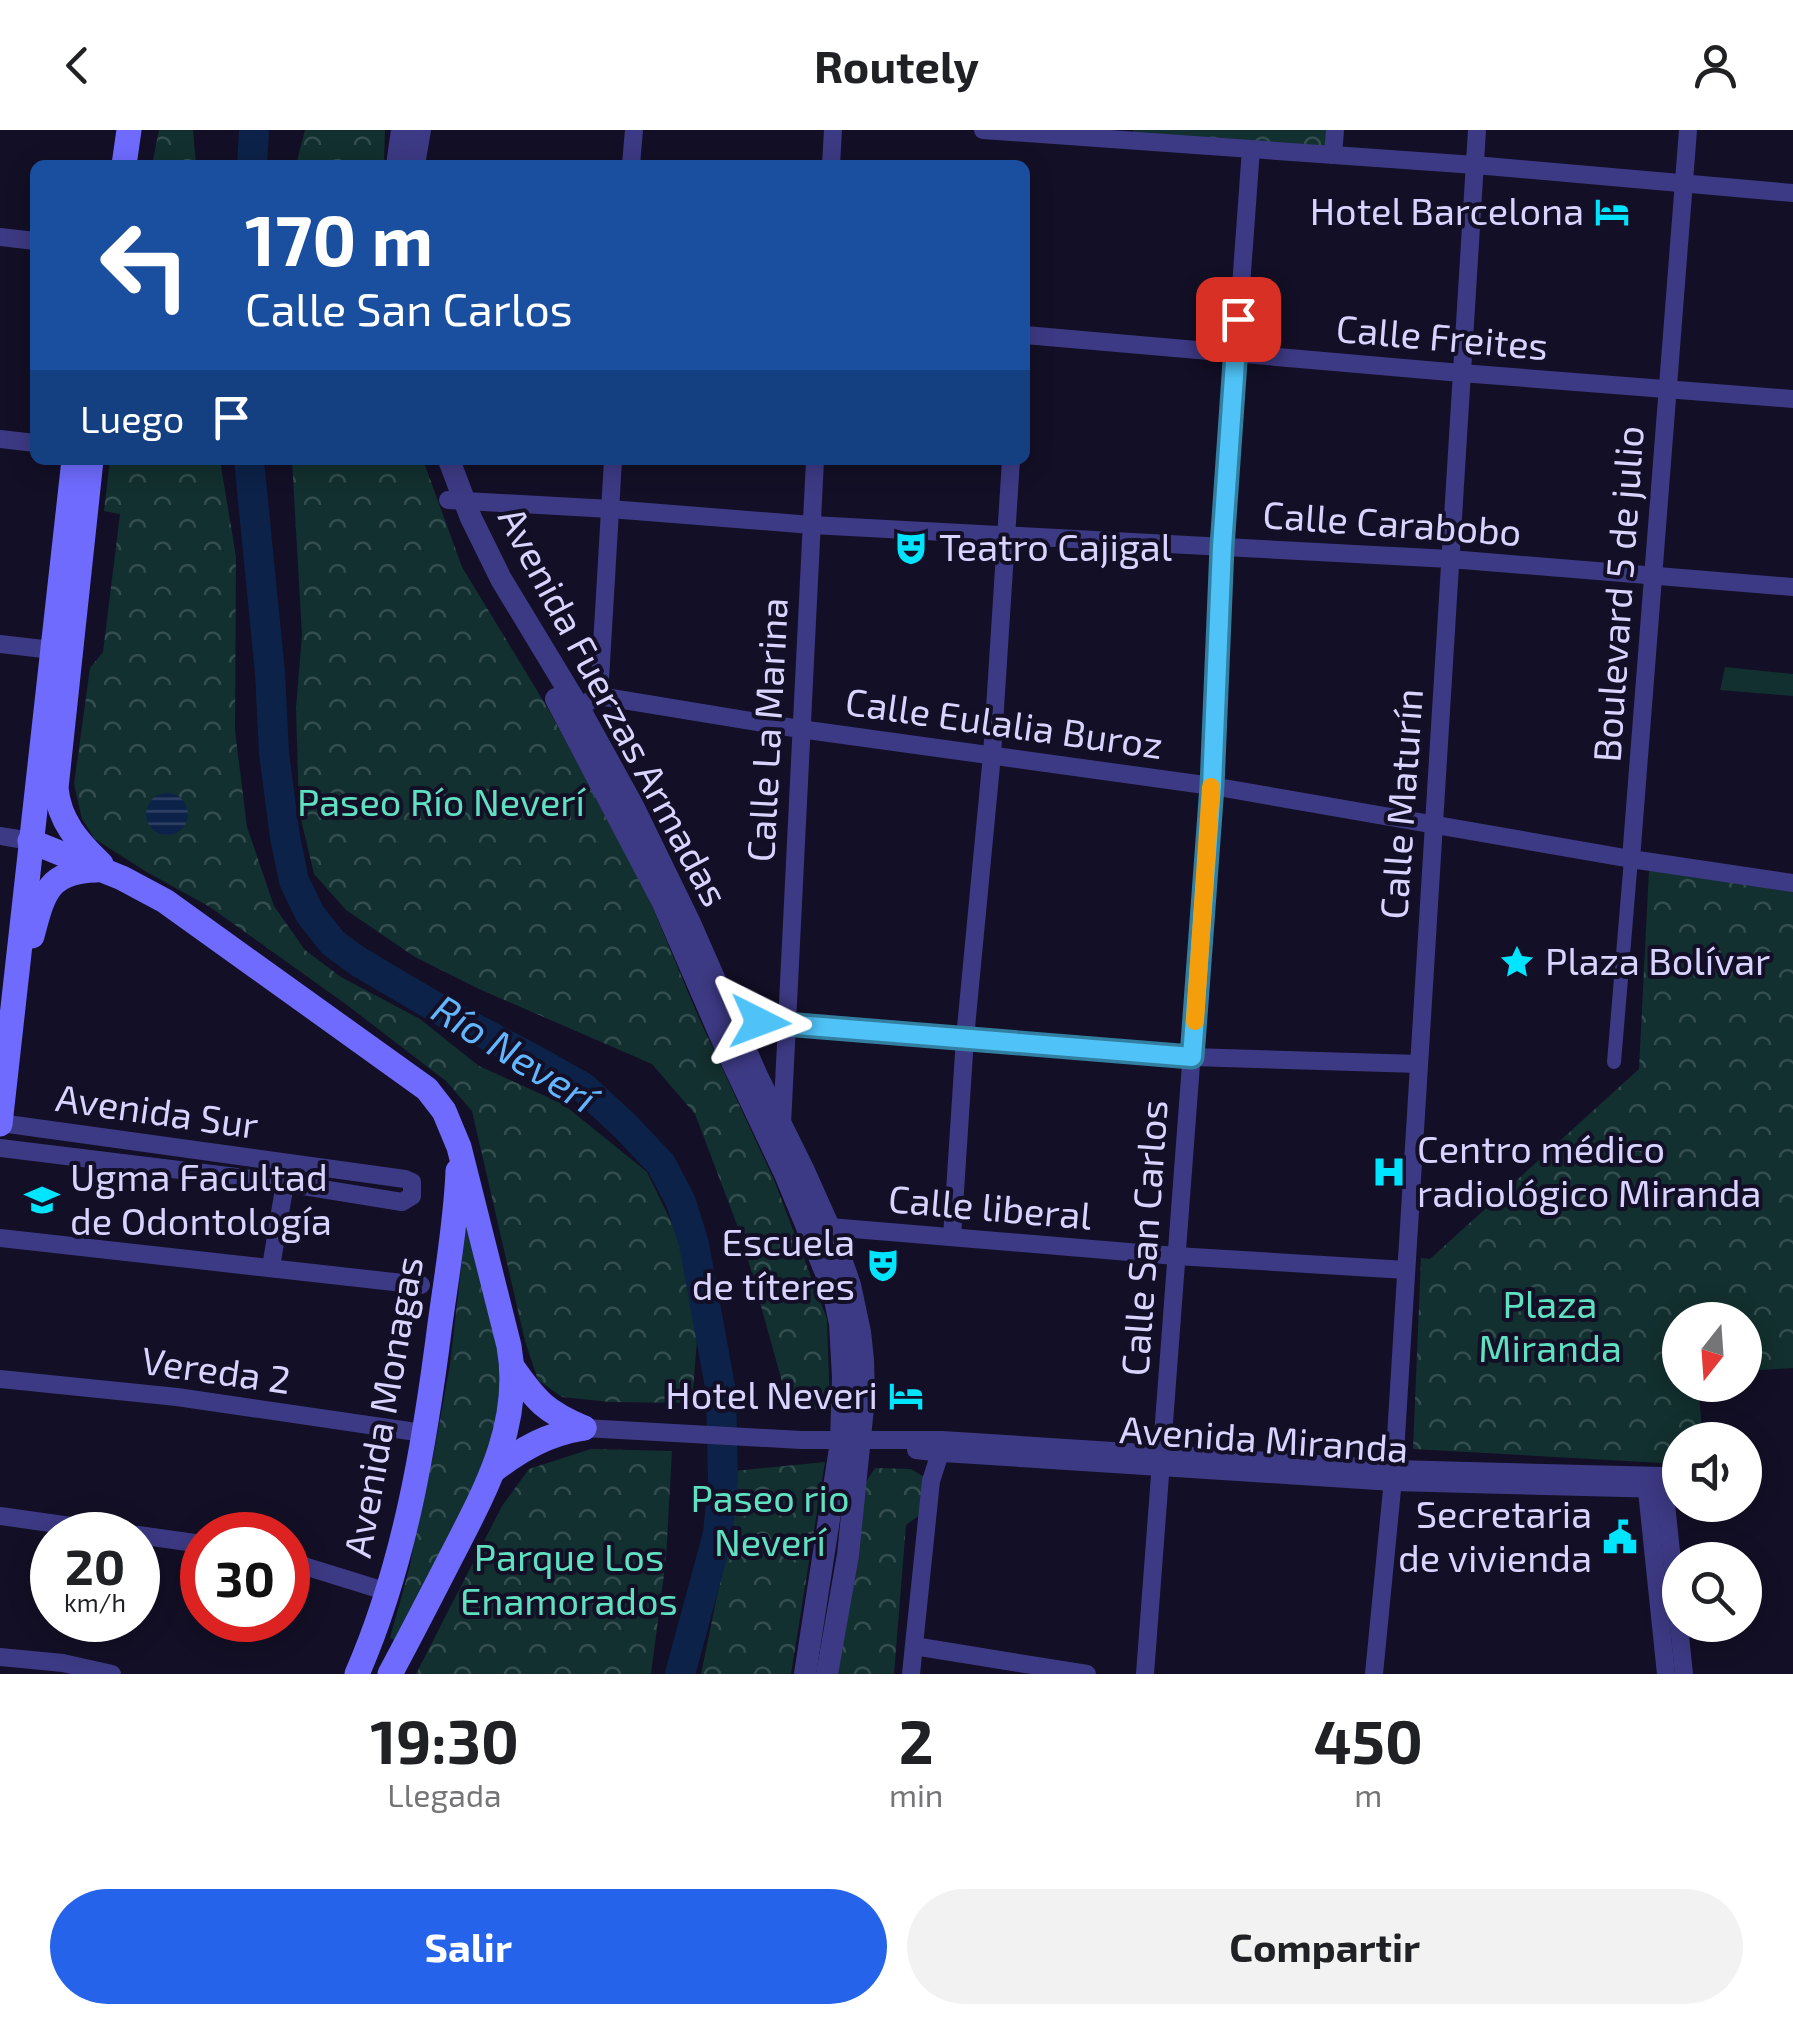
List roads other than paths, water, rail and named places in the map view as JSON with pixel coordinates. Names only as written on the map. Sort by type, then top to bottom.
[{"type":"main road","points":[[109,160],[112,130]]},
{"type":"main road","points":[[125,160],[129,130]]},
{"type":"main road","points":[[10,1037],[73,465]]},
{"type":"main road","points":[[90,465],[56,788],[63,819],[75,837],[112,874]]},
{"type":"main road","name":"Avenida Monagas","points":[[30,842],[112,874],[165,901],[427,1089],[444,1111],[458,1147],[513,1368],[509,1419],[494,1470],[390,1674]]},
{"type":"main road","points":[[0,1124],[10,1037],[41,902],[48,888],[68,873],[112,874]]},
{"type":"main road","name":"Avenida Monagas","points":[[357,1674],[378,1627],[388,1592],[423,1433],[454,1224],[458,1147]]},
{"type":"main road","points":[[513,1368],[534,1398],[556,1416],[584,1428]]},
{"type":"main road","points":[[494,1470],[539,1440],[584,1428]]},
{"type":"street","points":[[398,160],[402,130]]},
{"type":"street","points":[[415,160],[420,130]]},
{"type":"street","points":[[631,160],[634,130]]},
{"type":"street","points":[[831,160],[833,130]]},
{"type":"street","points":[[984,130],[1475,165],[1793,193]]},
{"type":"street","points":[[1333,155],[1334,130]]},
{"type":"street","name":"Calle Maturín","points":[[1374,1674],[1393,1475],[1477,130]]},
{"type":"street","name":"Boulevard 5 de julio","points":[[1614,1062],[1688,130]]},
{"type":"street","name":"Calle San Carlos","points":[[1145,1674],[1212,786],[1222,547],[1252,149]]},
{"type":"street","points":[[0,236],[30,240]]},
{"type":"street","name":"Calle Freites","points":[[1030,334],[1793,398]]},
{"type":"street","points":[[0,439],[30,442]]},
{"type":"street","name":"Avenida Fuerzas Armadas","points":[[437,465],[510,596],[581,706],[633,806],[688,920],[723,1021],[819,1229],[850,1285],[860,1332],[864,1398],[850,1442],[805,1674]]},
{"type":"street","name":"Avenida Fuerzas Armadas","points":[[450,465],[456,500]]},
{"type":"street","points":[[581,706],[610,509],[613,465]]},
{"type":"street","name":"Calle La Marina","points":[[782,1124],[815,465]]},
{"type":"street","points":[[952,1237],[965,1038],[992,756],[1011,465]]},
{"type":"street","name":"Calle Carabobo","points":[[456,500],[812,525],[1450,558],[1793,588]]},
{"type":"street","points":[[0,644],[52,650]]},
{"type":"street","name":"Calle Eulalia Buroz","points":[[581,706],[800,729],[1212,786],[1631,859],[1793,883]]},
{"type":"street","points":[[0,836],[30,842]]},
{"type":"street","points":[[723,1021],[1192,1057],[1419,1064]]},
{"type":"street","name":"Avenida Fuerzas Armadas","points":[[723,1021],[782,1124],[819,1229]]},
{"type":"street","name":"Avenida Sur","points":[[0,1124],[405,1180],[412,1182],[413,1188],[412,1196],[402,1202],[285,1183],[0,1148]]},
{"type":"street","points":[[271,1267],[285,1183]]},
{"type":"street","name":"Calle liberal","points":[[819,1229],[1406,1270]]},
{"type":"street","points":[[0,1238],[421,1285]]},
{"type":"street","name":"Vereda 2","points":[[0,1378],[176,1397],[423,1433]]},
{"type":"street","name":"Avenida Miranda","points":[[584,1428],[850,1442],[942,1440],[1393,1475],[1655,1482]]},
{"type":"street","name":"Avenida Fuerzas Armadas","points":[[828,1674],[848,1555],[850,1442]]},
{"type":"street","name":"Avenida Miranda","points":[[850,1442],[940,1453],[1161,1460]]},
{"type":"street","points":[[911,1674],[931,1481],[940,1453]]},
{"type":"street","points":[[1655,1482],[1666,1674]]},
{"type":"street","points":[[1655,1482],[1684,1674]]},
{"type":"street","points":[[0,1516],[30,1520]]},
{"type":"street","points":[[310,1568],[388,1592]]},
{"type":"street","points":[[914,1646],[1086,1674]]},
{"type":"street","points":[[0,1658],[112,1674]]},
{"type":"water","points":[[167,793],[182,799],[188,814],[182,829],[167,835],[152,829],[146,814],[152,799]]},
{"type":"waterway","name":"Río Neverí","points":[[252,160],[254,130]]},
{"type":"waterway","name":"Río Neverí","points":[[249,465],[285,837],[294,881],[310,914],[333,943],[359,962],[583,1087],[661,1164],[681,1202],[694,1244],[721,1392],[723,1479],[718,1534],[680,1674]]},
{"type":"place","name":"Hotel Barcelona","points":[[1612,212]]},
{"type":"place","name":"Teatro Cajigal","points":[[911,548]]},
{"type":"place","name":"Plaza Bolívar","points":[[1517,962]]},
{"type":"place","name":"Centro médico radiológico Miranda","points":[[1389,1172]]},
{"type":"place","name":"Ugma Facultad de Odontología","points":[[42,1200]]},
{"type":"place","name":"Escuela de títeres","points":[[883,1265]]},
{"type":"place","name":"Hotel Neveri","points":[[906,1396]]},
{"type":"place","name":"Secretaria de vivienda","points":[[1620,1537]]},
{"type":"park label","name":"Paseo Río Neverí","points":[[441,803]]},
{"type":"park label","name":"Plaza Miranda","points":[[1550,1327]]},
{"type":"park label","name":"Paseo rio Neverí","points":[[770,1521]]},
{"type":"park label","name":"Parque Los Enamorados","points":[[569,1580]]}]
